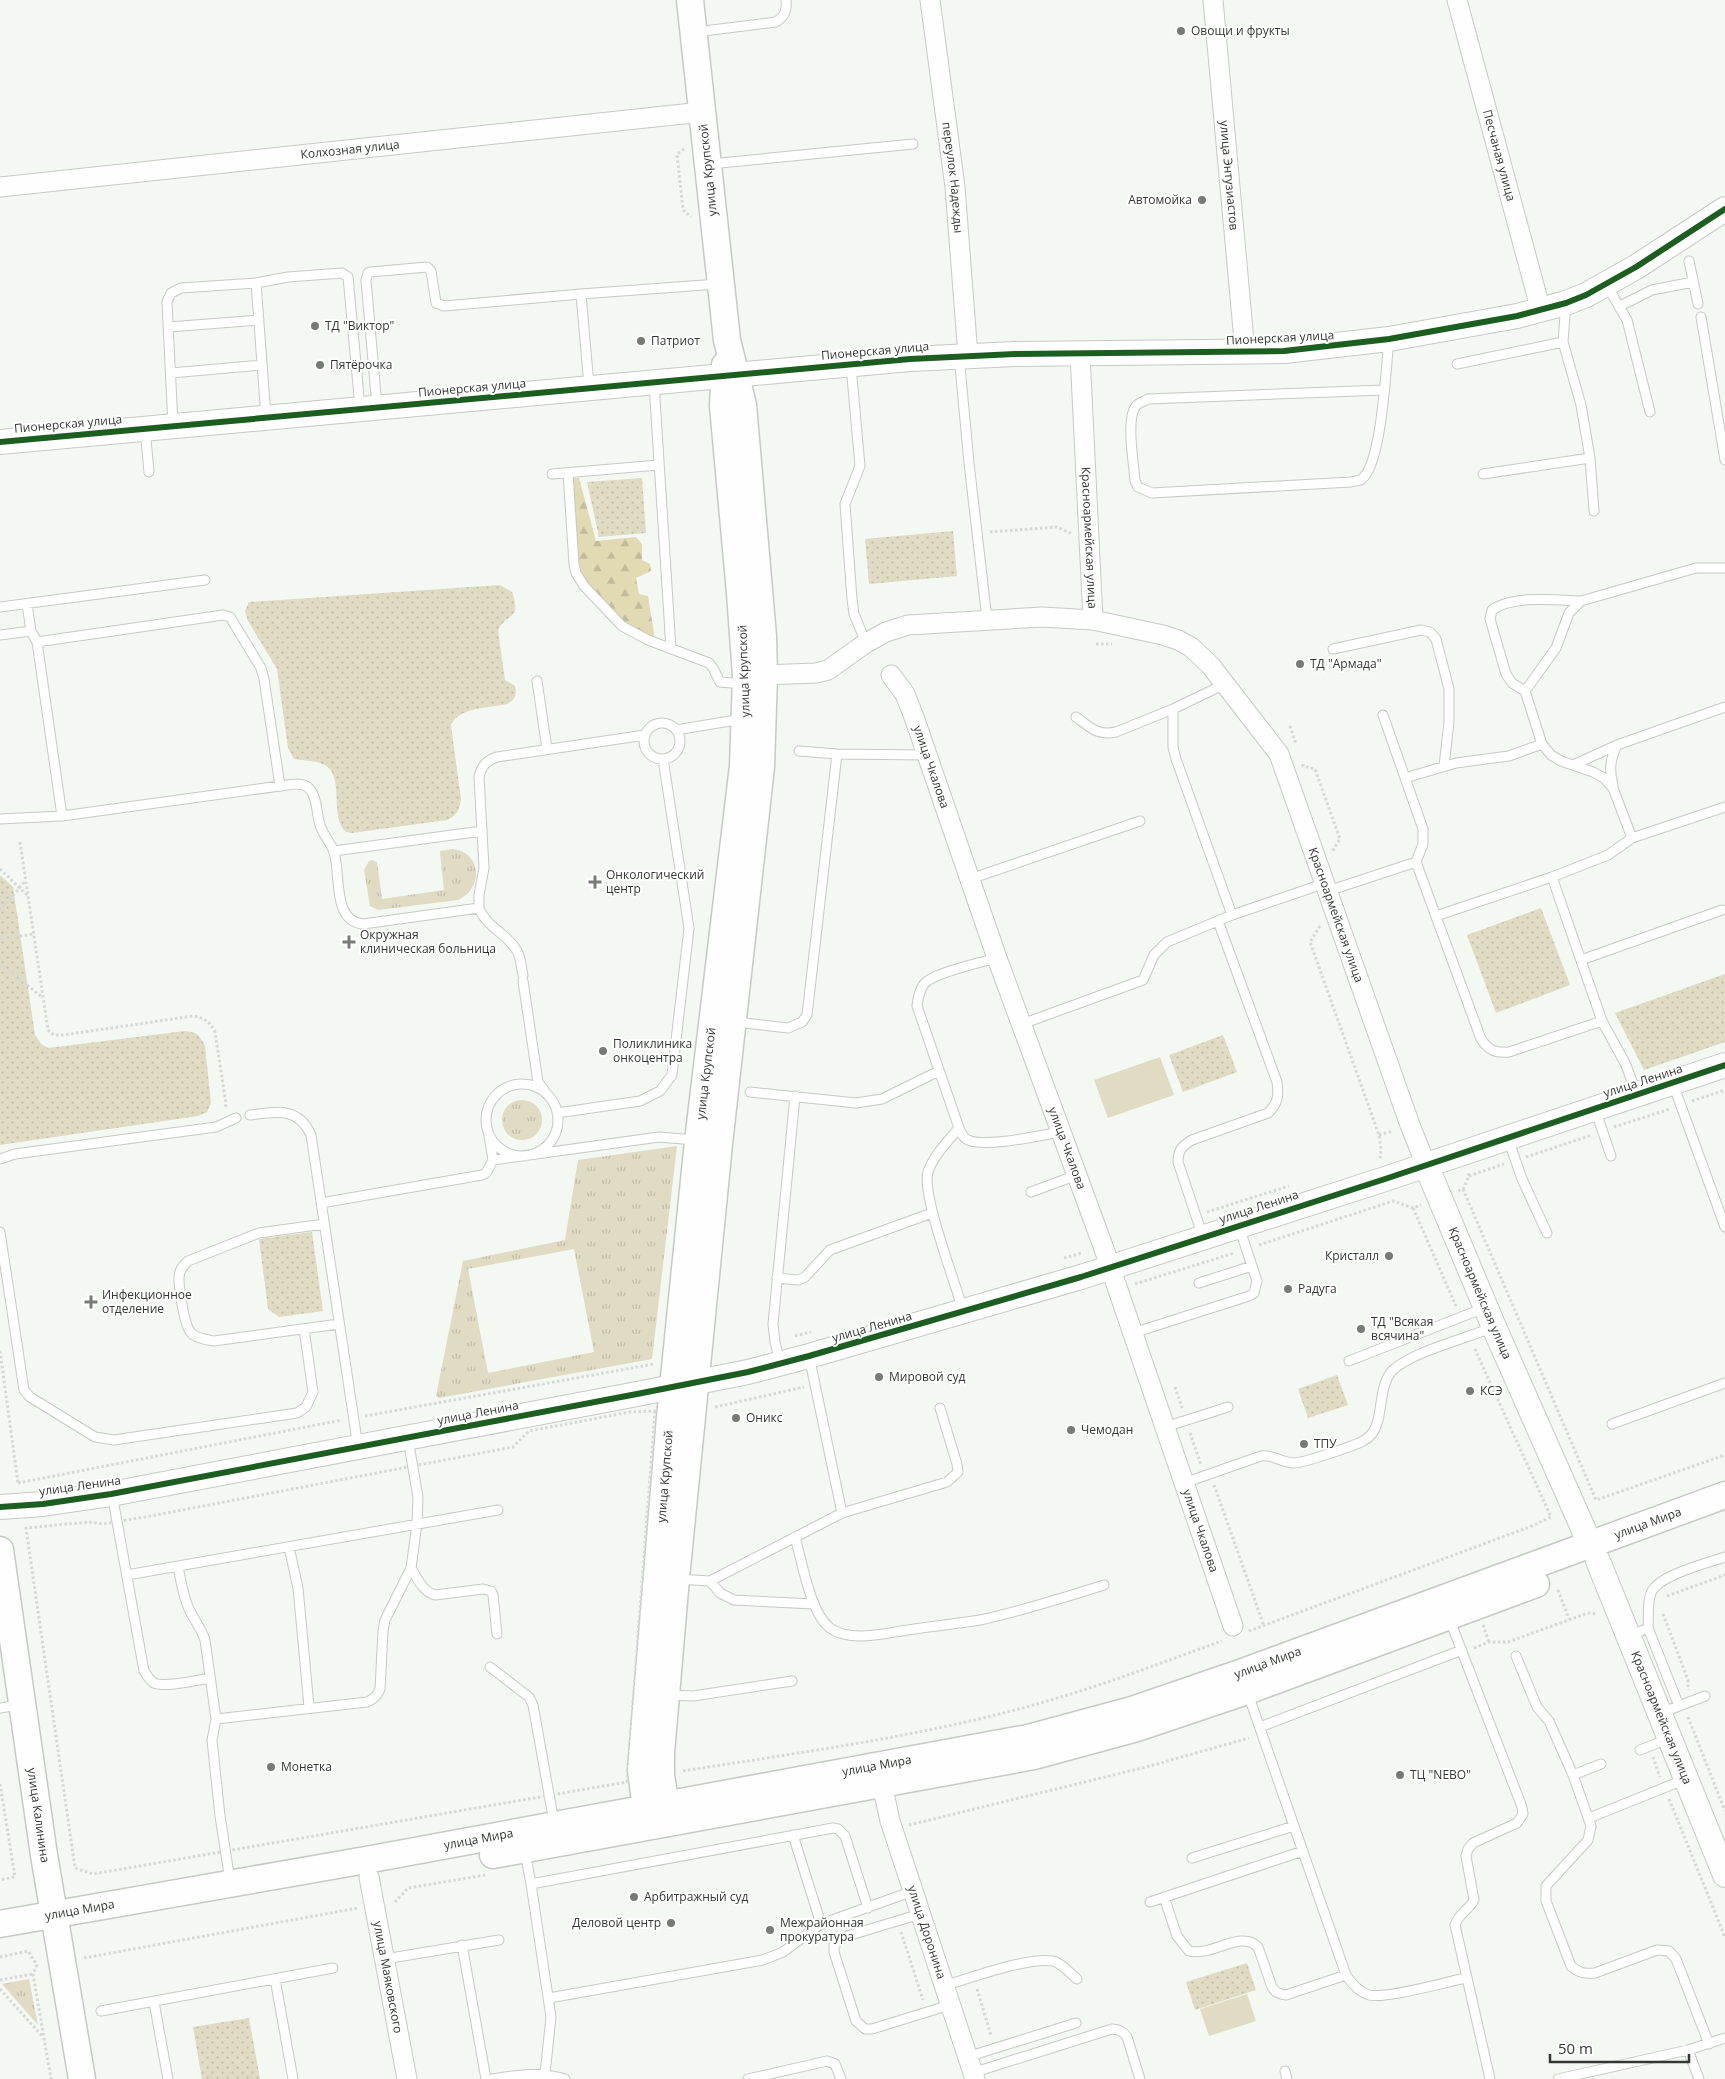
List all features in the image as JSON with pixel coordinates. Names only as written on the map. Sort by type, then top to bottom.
[{"type":"main road","name":"улица Крупской","points":[[657,1815],[642,1779],[642,1756],[683,1385],[734,1021],[761,767],[754,722],[752,679],[740,593],[723,406],[730,376],[727,340],[690,0]]},
{"type":"main road","name":"улица Крупской","points":[[657,1815],[676,1578],[683,1385],[698,1141],[743,766],[754,722]]},
{"type":"main road","name":"улица Мира","points":[[1243,1682],[1448,1617],[1725,1495]]},
{"type":"main road","name":"улица Мира","points":[[0,1940],[55,1923],[230,1883],[525,1849],[657,1815],[880,1774],[1034,1756],[1095,1741],[1243,1682],[1594,1553],[1725,1514]]},
{"type":"main road","name":"улица Калинина","points":[[0,1550],[11,1706],[55,1923],[82,2079]]},
{"type":"main road","name":"улица Мира","points":[[0,1924],[55,1923],[368,1868],[555,1825],[657,1815]]},
{"type":"street","name":"переулок Надежды","points":[[930,0],[955,186],[964,356]]},
{"type":"street","name":"улица Энтузиастов","points":[[1213,0],[1245,352]]},
{"type":"street","name":"Песчаная улица","points":[[1457,0],[1541,311]]},
{"type":"street","name":"Колхозная улица","points":[[0,187],[702,112]]},
{"type":"street","name":"Пионерская улица","points":[[0,442],[850,364],[964,356],[1245,352],[1320,348],[1389,339],[1541,311],[1566,303],[1606,284],[1725,210]]},
{"type":"street","name":"Красноармейская улица","points":[[1080,354],[1093,620],[1178,640],[1201,655],[1279,754],[1410,1125],[1490,1317],[1594,1553],[1639,1632],[1670,1709],[1671,1738],[1725,1875]]},
{"type":"street","points":[[752,679],[816,673],[828,670],[866,642],[886,632],[908,625],[1042,617],[1093,620]]},
{"type":"street","name":"улица Чкалова","points":[[891,675],[905,694],[928,756],[997,958],[1110,1266],[1236,1632]]},
{"type":"street","name":"улица Ленина","points":[[0,1507],[51,1503],[112,1494],[683,1385],[809,1356],[964,1312],[1202,1237],[1426,1165],[1725,1065]]},
{"type":"street","name":"улица Доронина","points":[[880,1774],[890,1821],[971,2070]]},
{"type":"street","name":"улица Маяковского","points":[[368,1868],[407,2079]]},
{"type":"lane","points":[[693,32],[776,22],[783,17],[787,9],[786,0]]},
{"type":"lane","points":[[708,164],[913,144]]},
{"type":"lane","points":[[1689,261],[1698,304]]},
{"type":"lane","points":[[368,408],[366,280],[370,272],[427,267],[431,271],[436,303],[444,306],[721,284]]},
{"type":"lane","points":[[173,426],[167,302],[171,293],[176,290],[256,284],[288,277],[342,273],[348,277],[368,408]]},
{"type":"lane","points":[[1620,306],[1652,290],[1694,282]]},
{"type":"lane","points":[[256,284],[266,418]]},
{"type":"lane","points":[[1606,284],[1620,306],[1630,328],[1650,412]]},
{"type":"lane","points":[[581,294],[589,389]]},
{"type":"lane","points":[[1566,303],[1563,342],[1578,388],[1590,458],[1594,511]]},
{"type":"lane","points":[[1701,317],[1725,460]]},
{"type":"lane","points":[[169,327],[259,320]]},
{"type":"lane","points":[[1384,390],[1148,399],[1138,405],[1133,413],[1131,427],[1135,481],[1138,487],[1152,493],[1351,482],[1362,479],[1370,468],[1375,452],[1384,390],[1389,339]]},
{"type":"lane","points":[[1457,364],[1563,342]]},
{"type":"lane","points":[[964,356],[964,418],[988,619]]},
{"type":"lane","points":[[850,364],[860,466],[845,504],[854,614],[866,642]]},
{"type":"lane","points":[[171,373],[262,365]]},
{"type":"lane","points":[[654,383],[672,649]]},
{"type":"lane","points":[[145,429],[149,472]]},
{"type":"lane","points":[[1483,474],[1590,458]]},
{"type":"lane","points":[[552,474],[660,465]]},
{"type":"lane","points":[[568,473],[574,564],[576,573],[590,592],[622,626],[648,640],[709,663],[720,682],[752,679]]},
{"type":"lane","points":[[1613,788],[1604,778],[1561,761],[1551,755],[1542,744],[1525,691],[1512,683],[1506,674],[1490,619],[1492,610],[1497,606],[1534,599],[1581,601],[1696,568],[1725,568]]},
{"type":"lane","points":[[0,608],[205,580]]},
{"type":"lane","points":[[1525,691],[1556,648],[1569,613],[1581,601]]},
{"type":"lane","points":[[27,604],[31,631],[37,642],[62,816]]},
{"type":"lane","points":[[37,642],[223,615],[230,617],[260,668],[264,679],[280,786]]},
{"type":"lane","points":[[1333,649],[1421,630],[1430,632],[1436,639],[1449,689],[1449,722],[1444,766]]},
{"type":"lane","points":[[0,635],[31,631]]},
{"type":"lane","points":[[537,681],[547,749]]},
{"type":"lane","points":[[1076,716],[1098,733],[1116,732],[1173,709],[1225,684]]},
{"type":"lane","points":[[1573,765],[1617,745],[1725,707]]},
{"type":"lane","points":[[1173,709],[1173,748],[1176,759],[1232,915]]},
{"type":"lane","points":[[1383,716],[1423,829],[1423,844],[1416,862],[1480,1039],[1486,1048],[1493,1052],[1510,1052],[1602,1021]]},
{"type":"lane","points":[[676,730],[730,721],[754,722]]},
{"type":"lane","points":[[659,723],[667,723],[676,730],[680,737],[678,750],[671,756],[663,759],[655,758],[649,753],[644,742],[645,734],[652,726],[659,723]]},
{"type":"lane","points":[[487,1128],[490,1137],[502,1150],[519,1156],[528,1155],[545,1148],[552,1140],[558,1122],[557,1113],[550,1098],[538,1082],[518,952],[512,943],[484,919],[480,908],[479,895],[484,868],[479,776],[481,767],[488,760],[497,757],[645,734]]},
{"type":"lane","points":[[1405,778],[1456,763],[1509,756],[1542,744]]},
{"type":"lane","points":[[1617,745],[1611,758],[1609,772],[1632,838]]},
{"type":"lane","points":[[799,751],[837,754],[928,756]]},
{"type":"lane","points":[[734,1021],[788,1028],[802,1022],[807,1015],[837,754]]},
{"type":"lane","points":[[557,1113],[640,1101],[660,1091],[672,1075],[689,928],[663,759]]},
{"type":"lane","points":[[0,819],[62,816],[280,786],[306,785],[312,791],[320,825],[334,852],[342,909],[348,918],[357,924],[480,908]]},
{"type":"lane","points":[[1436,916],[1552,877],[1608,854],[1632,838],[1725,806]]},
{"type":"lane","points":[[970,879],[1140,821]]},
{"type":"lane","points":[[334,852],[482,831]]},
{"type":"lane","points":[[1022,1024],[1136,984],[1143,980],[1154,956],[1167,942],[1232,915],[1416,862]]},
{"type":"lane","points":[[1552,877],[1602,1021],[1626,1065],[1637,1095]]},
{"type":"lane","points":[[1581,960],[1722,910]]},
{"type":"lane","points":[[1202,1237],[1178,1162],[1178,1154],[1183,1145],[1192,1140],[1268,1113],[1277,1105],[1279,1094],[1277,1082],[1218,921]]},
{"type":"lane","points":[[997,958],[936,976],[925,983],[918,996],[917,1006],[959,1128],[962,1136],[968,1140],[978,1142],[999,1142],[1061,1132]]},
{"type":"lane","points":[[750,1092],[856,1103],[871,1102],[882,1100],[939,1071]]},
{"type":"lane","points":[[321,1203],[482,1176],[486,1173],[493,1160],[487,1128],[488,1111],[491,1103],[503,1090],[520,1084],[538,1082]]},
{"type":"lane","points":[[1673,1083],[1725,1227]]},
{"type":"lane","points":[[520,1084],[537,1088],[550,1098]]},
{"type":"lane","points":[[781,1363],[775,1342],[773,1324],[795,1096]]},
{"type":"lane","points":[[1595,1109],[1611,1156]]},
{"type":"lane","points":[[250,1116],[282,1112],[291,1114],[303,1121],[311,1135],[358,1447]]},
{"type":"lane","points":[[0,1159],[15,1154],[216,1127],[236,1118]]},
{"type":"lane","points":[[959,1128],[941,1150],[928,1172],[926,1182],[932,1213],[964,1312]]},
{"type":"lane","points":[[493,1160],[659,1137],[698,1141]]},
{"type":"lane","points":[[1507,1138],[1522,1179],[1547,1233]]},
{"type":"lane","points":[[1031,1192],[1077,1175]]},
{"type":"lane","points":[[777,1278],[798,1280],[805,1277],[830,1250],[932,1213]]},
{"type":"lane","points":[[324,1224],[248,1236],[188,1261],[181,1268],[179,1277],[186,1324],[191,1333],[201,1339],[214,1341],[339,1324]]},
{"type":"lane","points":[[1133,1333],[1254,1293],[1257,1288],[1257,1282],[1239,1225]]},
{"type":"lane","points":[[0,1232],[24,1390],[30,1397],[95,1437],[114,1440],[273,1418],[296,1412],[306,1407],[313,1392],[304,1329]]},
{"type":"lane","points":[[1199,1282],[1252,1266]]},
{"type":"lane","points":[[1349,1361],[1461,1317],[1490,1317]]},
{"type":"lane","points":[[1184,1483],[1266,1455],[1286,1462],[1300,1462],[1364,1441],[1374,1431],[1378,1422],[1386,1381],[1392,1371],[1404,1361],[1470,1337],[1490,1317]]},
{"type":"lane","points":[[809,1356],[842,1513]]},
{"type":"lane","points":[[1612,1424],[1725,1383]]},
{"type":"lane","points":[[1165,1427],[1228,1407]]},
{"type":"lane","points":[[676,1578],[710,1581],[842,1513],[948,1482],[958,1472],[940,1408]]},
{"type":"lane","points":[[216,1719],[309,1707],[367,1702],[377,1695],[380,1689],[385,1620],[411,1568],[417,1524],[418,1497],[407,1438]]},
{"type":"lane","points":[[112,1494],[144,1671],[149,1679],[156,1684],[210,1678]]},
{"type":"lane","points":[[126,1575],[498,1510]]},
{"type":"lane","points":[[795,1537],[814,1604],[819,1615],[831,1628],[849,1635],[979,1620],[1054,1601],[1104,1584]]},
{"type":"lane","points":[[289,1547],[298,1588],[309,1707]]},
{"type":"lane","points":[[1639,1632],[1650,1598],[1657,1584],[1667,1578],[1725,1556]]},
{"type":"lane","points":[[178,1566],[189,1610],[201,1629],[205,1640],[216,1719],[212,1740],[230,1883]]},
{"type":"lane","points":[[411,1568],[425,1590],[430,1594],[482,1589],[491,1591],[497,1634]]},
{"type":"lane","points":[[710,1581],[720,1593],[734,1600],[814,1604]]},
{"type":"lane","points":[[1448,1617],[1522,1807],[1523,1814],[1517,1823],[1473,1843],[1468,1849],[1466,1856],[1474,1900],[1471,1906],[1457,1918],[1455,1925],[1490,2079]]},
{"type":"lane","points":[[1261,1731],[1463,1654]]},
{"type":"lane","points":[[1516,1656],[1537,1707],[1549,1721],[1591,1826],[1588,1840],[1549,1882],[1545,1894],[1571,1966],[1577,1972],[1595,1973],[1657,1950],[1669,1952],[1676,1959],[1709,2044]]},
{"type":"lane","points":[[490,1667],[529,1697],[533,1705],[555,1825]]},
{"type":"lane","points":[[666,1695],[693,1696],[792,1682]]},
{"type":"lane","points":[[1243,1682],[1346,1975],[1352,1984],[1362,1992],[1382,1996],[1466,1978]]},
{"type":"lane","points":[[1670,1709],[1705,1696]]},
{"type":"lane","points":[[1640,1750],[1671,1738]]},
{"type":"lane","points":[[1572,1775],[1601,1764]]},
{"type":"lane","points":[[1589,1818],[1687,1779]]},
{"type":"lane","points":[[1192,1858],[1294,1826]]},
{"type":"lane","points":[[531,1884],[833,1828],[842,1832],[868,1908]]},
{"type":"lane","points":[[793,1835],[821,1924]]},
{"type":"lane","points":[[525,1849],[549,1998],[551,2023],[545,2074]]},
{"type":"lane","points":[[1150,1902],[1303,1851]]},
{"type":"lane","points":[[549,1998],[763,1960],[783,1952],[821,1924],[913,1891]]},
{"type":"lane","points":[[1164,1897],[1177,1936],[1188,1951],[1200,1953],[1241,1940],[1254,1942],[1258,1947],[1272,1987],[1281,1994],[1346,1975]]},
{"type":"lane","points":[[920,1914],[844,1937],[834,1945],[834,1952],[856,2022],[865,2029],[872,2030],[950,2005]]},
{"type":"lane","points":[[385,1959],[499,1940]]},
{"type":"lane","points":[[462,1945],[486,2079]]},
{"type":"lane","points":[[944,1986],[1011,1965],[1049,1961],[1060,1964],[1077,1979]]},
{"type":"lane","points":[[101,2011],[334,1968]]},
{"type":"lane","points":[[275,1979],[293,2079]]},
{"type":"lane","points":[[154,2002],[168,2079]]},
{"type":"lane","points":[[971,2070],[1000,2047],[1076,2023]]},
{"type":"lane","points":[[971,2070],[1112,2029],[1124,2032],[1127,2037],[1140,2079]]},
{"type":"lane","points":[[1558,2079],[1688,2050],[1725,2038]]},
{"type":"lane","points":[[1688,2050],[1700,2079]]},
{"type":"lane","points":[[748,2079],[827,2061],[836,2066],[841,2079]]},
{"type":"lane","points":[[492,2079],[526,2073],[545,2074],[565,2079]]},
{"type":"path","points":[[977,533],[1058,527],[1073,534]]},
{"type":"path","points":[[1096,644],[1116,644]]},
{"type":"path","points":[[20,842],[48,1030],[54,1035],[194,1016],[203,1018],[210,1023],[215,1032],[226,1104],[216,1120],[216,1127]]},
{"type":"path","points":[[0,869],[28,896]]},
{"type":"path","points":[[0,911],[25,880]]},
{"type":"path","points":[[1323,921],[1310,942],[1379,1136]]},
{"type":"path","points":[[0,939],[34,934]]},
{"type":"path","points":[[0,963],[43,997]]},
{"type":"path","points":[[1463,1189],[1596,1500],[1725,1455]]},
{"type":"path","points":[[1144,1281],[1393,1201],[1413,1208],[1461,1317]]},
{"type":"path","points":[[676,1772],[881,1738],[1002,1713],[1088,1688],[1236,1632],[1264,1626],[1532,1526],[1550,1517],[1470,1337]]},
{"type":"path","points":[[0,1351],[19,1486]]},
{"type":"path","points":[[1175,1387],[1199,1461],[1213,1484],[1264,1626]]},
{"type":"path","points":[[627,1782],[93,1874],[75,1868],[26,1528],[89,1522],[104,1524],[117,1522],[412,1467],[513,1447],[529,1431],[630,1412],[655,1411],[656,1420]]},
{"type":"path","points":[[1556,1586],[1569,1619]]},
{"type":"path","points":[[1463,1654],[1489,1642],[1508,1642],[1569,1619],[1588,1613],[1596,1613]]},
{"type":"path","points":[[906,1826],[1150,1766],[1261,1731]]},
{"type":"path","points":[[0,1784],[15,1877],[0,1880]]},
{"type":"path","points":[[81,1958],[362,1908]]},
{"type":"path","points":[[0,1956],[28,1952],[38,1965],[33,1974],[51,2079]]},
{"type":"path","points":[[0,1980],[33,1974]]},
{"type":"path","points":[[966,1980],[975,1982],[992,2037],[1000,2047]]},
{"type":"path","points":[[0,1989],[44,2039]]},
{"type":"green space","points":[[571,478],[579,478],[596,541],[636,537],[642,544],[642,560],[650,564],[651,571],[636,578],[639,594],[648,596],[655,640],[621,620],[601,602],[584,581],[578,570]]},
{"type":"green space","points":[[642,478],[646,533],[599,537],[587,482]]},
{"type":"green space","points":[[953,531],[957,576],[869,584],[865,539]]},
{"type":"green space","points":[[500,585],[512,592],[515,601],[514,612],[498,630],[505,680],[515,686],[516,692],[514,699],[507,704],[467,712],[455,719],[451,725],[461,799],[457,811],[447,820],[352,833],[346,832],[341,826],[338,817],[336,787],[331,770],[321,763],[294,759],[288,748],[277,669],[248,621],[245,611],[249,602]]},
{"type":"green space","points":[[452,849],[462,852],[469,857],[474,863],[476,871],[472,887],[458,900],[378,910],[370,906],[364,870],[369,861],[377,862],[382,899],[444,890],[440,851]]},
{"type":"green space","points":[[0,875],[13,887],[35,1035],[41,1044],[48,1048],[185,1031],[195,1033],[205,1046],[211,1103],[207,1112],[198,1116],[0,1145]]},
{"type":"green space","points":[[1541,908],[1570,985],[1496,1013],[1467,935]]},
{"type":"green space","points":[[1725,974],[1725,1042],[1644,1070],[1615,1013]]},
{"type":"green space","points":[[1223,1035],[1237,1072],[1183,1092],[1169,1055]]},
{"type":"green space","points":[[1160,1057],[1174,1095],[1108,1118],[1094,1080]]},
{"type":"green space","points":[[518,1100],[526,1100],[533,1103],[539,1109],[542,1120],[539,1131],[533,1137],[526,1140],[518,1140],[511,1137],[505,1131],[502,1124],[502,1116],[505,1109],[511,1103]]},
{"type":"green space","points":[[677,1146],[652,1359],[439,1398],[436,1396],[463,1261],[565,1240],[578,1160]],"holes":[[[574,1249],[594,1352],[488,1373],[468,1269]]]},
{"type":"green space","points":[[312,1232],[323,1311],[279,1317],[268,1309],[259,1239]]},
{"type":"green space","points":[[1337,1375],[1348,1405],[1308,1418],[1298,1389]]},
{"type":"green space","points":[[1247,1963],[1256,1990],[1195,2010],[1186,1982]]},
{"type":"green space","points":[[29,1979],[38,2025],[2,1984]]},
{"type":"green space","points":[[1247,1994],[1256,2021],[1209,2036],[1200,2009]]},
{"type":"green space","points":[[249,2018],[260,2079],[202,2079],[193,2027]]},
{"type":"cycle path","points":[[0,442],[910,359],[1015,354],[1284,351],[1389,339],[1517,316],[1566,303],[1586,295],[1636,267],[1725,209]]},
{"type":"cycle path","points":[[0,1507],[43,1504],[111,1494],[748,1372],[1081,1277],[1385,1179],[1725,1065]]},
{"type":"place","name":"Овощи и фрукты","points":[[1181,31]]},
{"type":"place","name":"Автомойка","points":[[1202,200]]},
{"type":"place","name":"ТД \"Виктор\"","points":[[315,326]]},
{"type":"place","name":"Патриот","points":[[641,341]]},
{"type":"place","name":"Пятёрочка","points":[[320,365]]},
{"type":"place","name":"ТД \"Армада\"","points":[[1300,664]]},
{"type":"place","name":"Онкологический центр","points":[[595,882]]},
{"type":"place","name":"Окружная клиническая больница","points":[[349,942]]},
{"type":"place","name":"Поликлиника онкоцентра","points":[[603,1051]]},
{"type":"place","name":"Кристалл","points":[[1389,1256]]},
{"type":"place","name":"Радуга","points":[[1288,1289]]},
{"type":"place","name":"Инфекционное отделение","points":[[91,1302]]},
{"type":"place","name":"ТД \"Всякая всячина\"","points":[[1361,1329]]},
{"type":"place","name":"Мировой суд","points":[[879,1377]]},
{"type":"place","name":"КСЭ","points":[[1470,1391]]},
{"type":"place","name":"Оникс","points":[[736,1418]]},
{"type":"place","name":"Чемодан","points":[[1071,1430]]},
{"type":"place","name":"ТПУ","points":[[1304,1444]]},
{"type":"place","name":"Монетка","points":[[271,1767]]},
{"type":"place","name":"ТЦ \"NEBO\"","points":[[1400,1775]]},
{"type":"place","name":"Арбитражный суд","points":[[634,1897]]},
{"type":"place","name":"Деловой центр","points":[[671,1923]]},
{"type":"place","name":"Межрайонная прокуратура","points":[[770,1930]]}]
